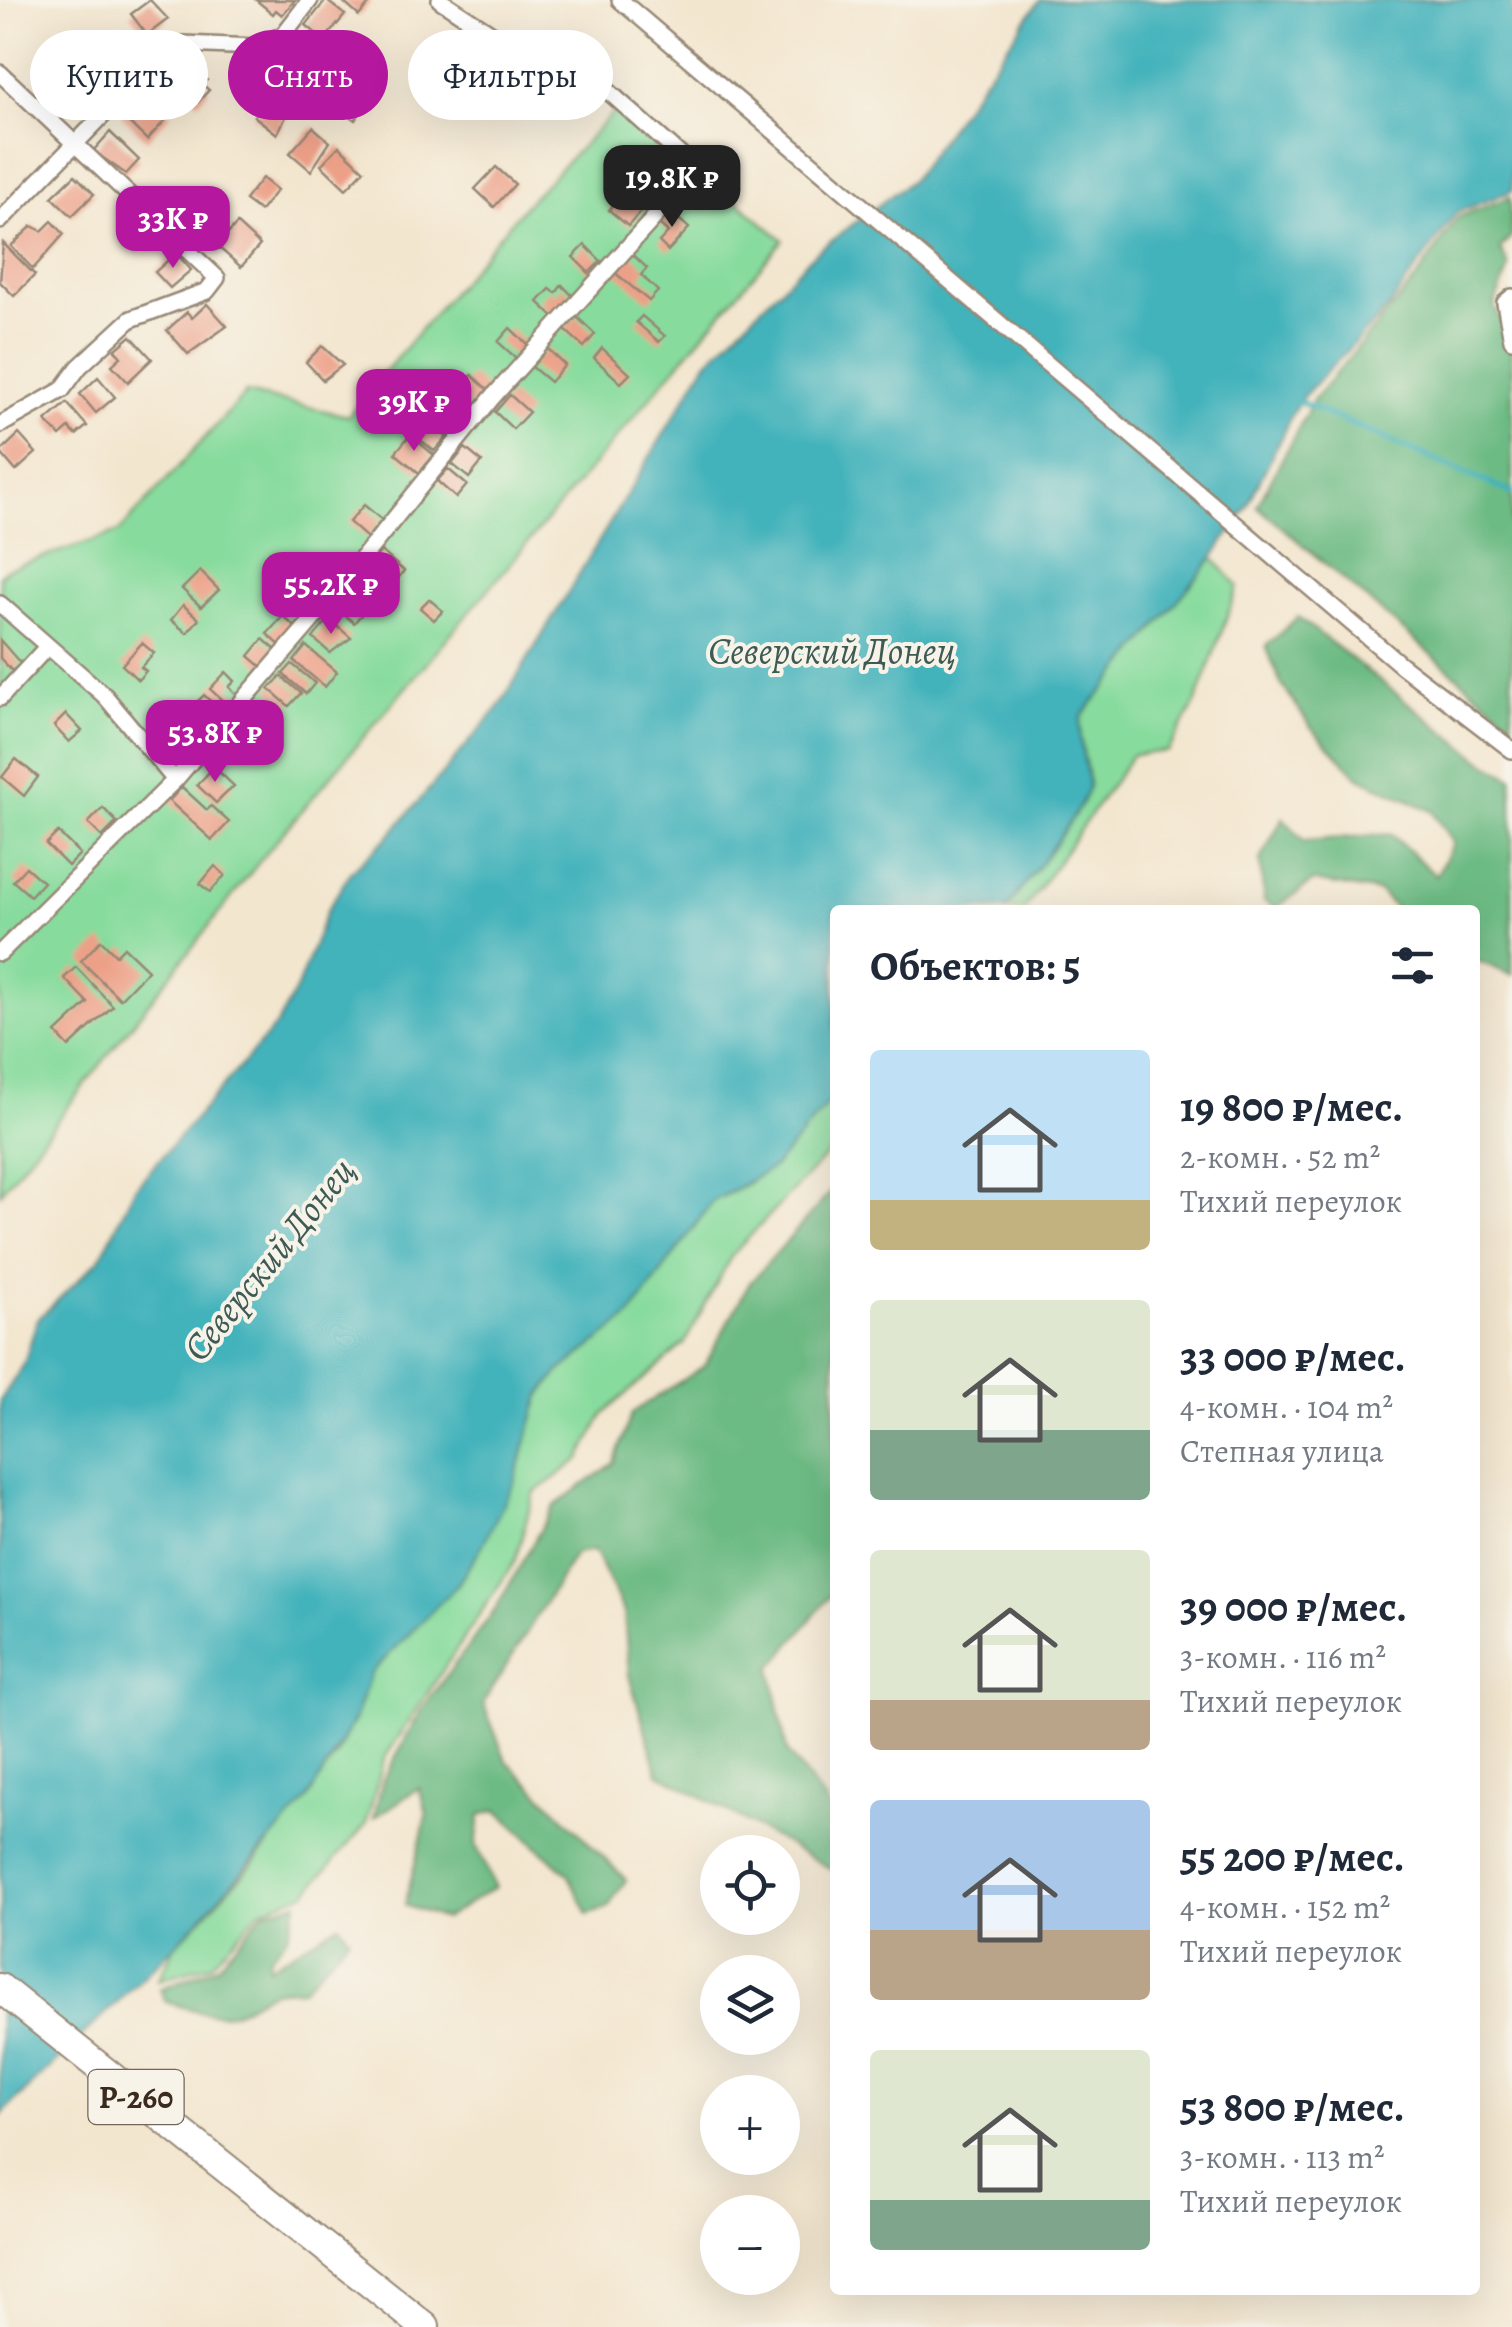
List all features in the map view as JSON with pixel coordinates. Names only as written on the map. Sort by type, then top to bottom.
[{"type":"highway","name":"Р-260","points":[[0,1988],[425,2327]]},
{"type":"street","points":[[0,222],[148,68],[183,44],[256,47],[283,35],[310,0]]},
{"type":"street","points":[[0,952],[175,780],[319,612],[491,400],[696,170],[581,67],[527,57],[440,0]]},
{"type":"street","points":[[620,0],[1401,665],[1512,750]]},
{"type":"street","points":[[0,73],[72,144],[207,264],[217,278],[206,291],[131,320],[79,368],[62,390],[0,425]]},
{"type":"street","points":[[1512,297],[1505,302],[1512,340]]},
{"type":"street","points":[[0,604],[46,648],[106,696],[175,780]]},
{"type":"street","points":[[0,698],[46,648]]},
{"type":"green space","points":[[622,104],[783,240],[266,853],[0,1193],[0,576],[7,569],[119,532],[246,393],[348,416],[526,204],[607,120],[613,120],[613,113]]},
{"type":"green space","points":[[1510,197],[1512,236],[1500,249],[1509,267],[1494,306],[1512,341],[1512,723],[1257,506],[1314,399],[1417,278],[1458,217]]},
{"type":"green space","points":[[1213,558],[1238,586],[1197,700],[1168,751],[1132,755],[1027,905],[1010,905],[1085,795],[1088,785],[1080,734],[1082,716]]},
{"type":"green space","points":[[1298,617],[1480,759],[1512,778],[1512,975],[1480,962],[1480,905],[1392,905],[1380,892],[1313,881],[1280,905],[1264,901],[1260,860],[1283,818],[1304,841],[1391,834],[1436,876],[1453,843],[1432,811],[1359,777],[1310,726],[1281,684],[1266,646]]},
{"type":"green space","points":[[830,1100],[830,1151],[732,1255],[684,1344],[604,1413],[580,1459],[534,1493],[515,1561],[384,1759],[366,1824],[306,1893],[260,1910],[212,1964],[158,1980],[175,1946],[254,1863],[337,1754],[371,1673],[458,1584],[483,1544],[540,1396],[560,1371],[629,1317],[712,1202],[747,1184]]},
{"type":"green space","points":[[830,1193],[830,1596],[771,1668],[787,1752],[830,1808],[830,1868],[800,1852],[800,1835],[770,1835],[658,1773],[629,1675],[624,1612],[594,1551],[575,1554],[483,1703],[506,1760],[626,1880],[608,1907],[588,1914],[568,1874],[497,1810],[480,1815],[476,1845],[495,1887],[444,1919],[405,1905],[427,1814],[419,1788],[374,1818],[383,1780],[422,1709],[495,1610],[554,1506],[614,1463],[632,1413],[704,1366],[749,1284]]},
{"type":"green space","points":[[298,1903],[286,1938],[269,1958],[269,1967],[339,1924],[349,1937],[302,1989],[271,1992],[220,2014],[166,2002],[160,1989],[218,1966],[264,1911]]},
{"type":"water","name":"Северский Донец","points":[[1040,0],[1512,0],[1512,191],[1457,212],[1387,309],[1298,402],[1246,509],[1213,558],[1082,716],[1081,743],[1088,785],[1066,828],[1010,905],[830,905],[830,1101],[774,1167],[712,1202],[629,1317],[560,1371],[540,1396],[514,1483],[483,1544],[458,1584],[371,1673],[354,1720],[308,1799],[175,1946],[0,2116],[0,1401],[24,1364],[37,1320],[100,1259],[135,1188],[277,1024],[297,988],[327,910],[351,872],[390,835],[499,707],[707,362],[815,253],[912,180]]},
{"type":"building","points":[[150,0],[168,19],[154,30],[143,30],[131,14]]},
{"type":"building","points":[[256,0],[295,0],[282,15],[276,10],[273,14]]},
{"type":"building","points":[[326,0],[345,15],[332,30],[312,30],[306,25]]},
{"type":"building","points":[[341,0],[372,0],[359,16]]},
{"type":"building","points":[[126,120],[165,120],[147,140]]},
{"type":"building","points":[[259,120],[284,120],[277,134]]},
{"type":"building","points":[[313,127],[330,142],[311,171],[290,153]]},
{"type":"building","points":[[110,132],[139,160],[126,174],[93,151]]},
{"type":"building","points":[[339,146],[364,170],[346,189],[321,165]]},
{"type":"building","points":[[496,167],[515,184],[494,207],[475,189]]},
{"type":"building","points":[[629,171],[656,194],[628,226],[609,210],[613,205],[606,198]]},
{"type":"building","points":[[75,175],[94,194],[72,216],[52,197]]},
{"type":"building","points":[[262,178],[277,190],[260,211],[245,200]]},
{"type":"building","points":[[193,200],[210,214],[197,229],[180,216]]},
{"type":"building","points":[[669,210],[689,228],[668,251],[659,242],[668,232],[658,223]]},
{"type":"building","points":[[52,221],[64,234],[33,269],[11,246],[32,226],[42,231]]},
{"type":"building","points":[[237,224],[260,245],[241,267],[217,246]]},
{"type":"building","points":[[3,243],[35,275],[14,296],[0,282]]},
{"type":"building","points":[[585,245],[601,261],[589,273],[573,257]]},
{"type":"building","points":[[630,252],[647,268],[641,275],[658,291],[649,301],[613,271]]},
{"type":"building","points":[[176,253],[191,270],[170,288],[155,272]]},
{"type":"building","points":[[562,285],[575,298],[556,319],[538,302],[550,289],[556,293]]},
{"type":"building","points":[[207,304],[227,326],[188,354],[167,330],[187,312],[192,318]]},
{"type":"building","points":[[576,316],[595,334],[584,347],[564,329]]},
{"type":"building","points":[[642,316],[665,336],[659,342],[636,322]]},
{"type":"building","points":[[510,328],[528,345],[516,358],[498,342]]},
{"type":"building","points":[[131,336],[152,359],[128,382],[112,365],[121,357],[115,350]]},
{"type":"building","points":[[322,346],[343,365],[323,380],[306,362]]},
{"type":"building","points":[[547,348],[565,365],[550,382],[531,366]]},
{"type":"building","points":[[602,348],[630,374],[621,383],[594,358]]},
{"type":"building","points":[[472,375],[488,390],[472,408],[455,393]]},
{"type":"building","points":[[98,377],[115,397],[96,413],[80,394]]},
{"type":"building","points":[[510,395],[529,412],[513,429],[495,412]]},
{"type":"building","points":[[67,403],[87,426],[76,435],[69,428],[60,436],[46,421]]},
{"type":"building","points":[[430,423],[447,437],[434,451],[418,438]]},
{"type":"building","points":[[19,434],[36,453],[16,471],[0,452]]},
{"type":"building","points":[[410,435],[434,455],[419,473],[395,453]]},
{"type":"building","points":[[465,448],[482,462],[469,478],[452,464]]},
{"type":"building","points":[[448,469],[467,485],[456,498],[437,481]]},
{"type":"building","points":[[364,505],[382,520],[367,538],[349,522]]},
{"type":"building","points":[[381,551],[404,571],[394,583],[386,575],[381,580],[367,568]]},
{"type":"building","points":[[200,571],[219,590],[201,607],[182,589]]},
{"type":"building","points":[[347,591],[367,608],[354,623],[334,606]]},
{"type":"building","points":[[429,599],[443,611],[434,620],[420,608]]},
{"type":"building","points":[[183,605],[199,619],[187,633],[171,620]]},
{"type":"building","points":[[283,616],[297,629],[281,646],[267,634]]},
{"type":"building","points":[[329,619],[351,638],[330,653],[313,638]]},
{"type":"building","points":[[263,639],[277,651],[263,668],[249,656]]},
{"type":"building","points":[[0,640],[21,664],[12,671],[0,658]]},
{"type":"building","points":[[142,643],[154,653],[141,667],[146,671],[138,680],[122,665]]},
{"type":"building","points":[[306,646],[337,672],[325,687],[294,661]]},
{"type":"building","points":[[292,664],[315,683],[306,694],[283,674]]},
{"type":"building","points":[[226,672],[235,681],[229,687],[239,697],[229,707],[210,689]]},
{"type":"building","points":[[281,676],[301,693],[289,706],[269,689]]},
{"type":"building","points":[[204,695],[224,714],[203,736],[190,724],[200,714],[192,707]]},
{"type":"building","points":[[66,714],[82,731],[69,742],[54,726]]},
{"type":"building","points":[[16,759],[38,777],[24,796],[2,777]]},
{"type":"building","points":[[214,767],[234,786],[216,803],[197,785]]},
{"type":"building","points":[[182,787],[207,810],[211,806],[229,822],[212,840],[169,801]]},
{"type":"building","points":[[103,808],[117,822],[102,837],[88,823]]},
{"type":"building","points":[[58,832],[80,854],[68,866],[46,844]]},
{"type":"building","points":[[215,866],[225,875],[210,892],[200,884]]},
{"type":"building","points":[[26,867],[43,882],[30,896],[13,881]]},
{"type":"building","points":[[101,940],[116,955],[124,947],[148,970],[120,999],[81,961]]},
{"type":"building","points":[[76,967],[113,1006],[69,1047],[56,1033],[88,1003],[64,978]]},
{"type":"waterway","points":[[1293,399],[1512,493]]}]
